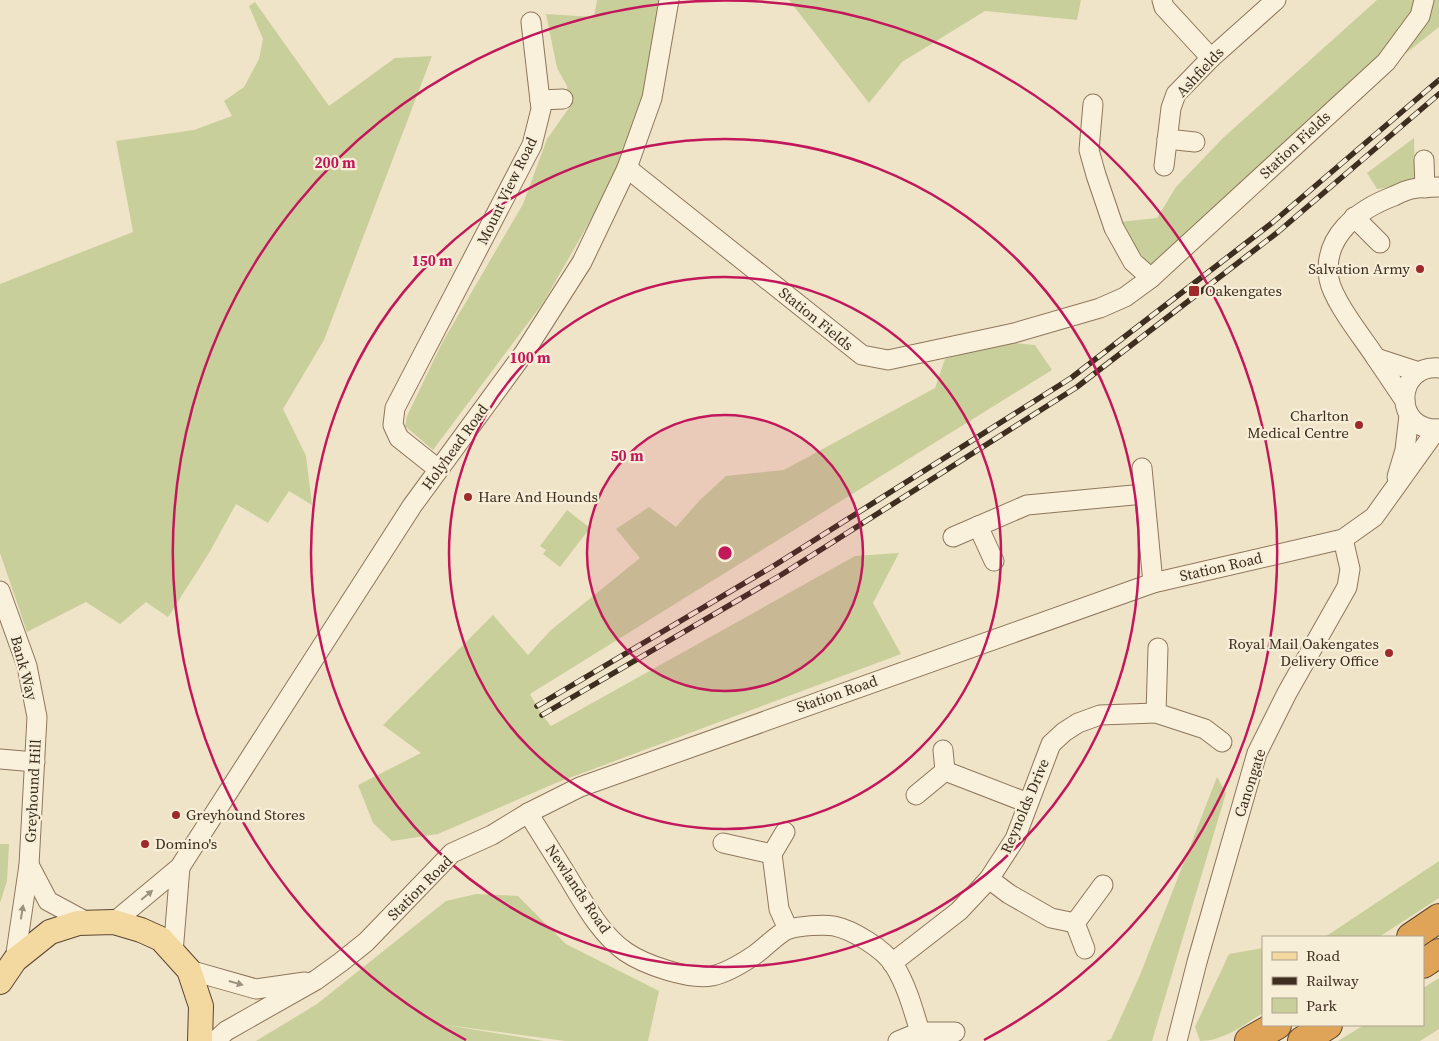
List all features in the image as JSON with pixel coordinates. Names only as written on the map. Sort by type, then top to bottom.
[{"type":"highway","points":[[1412,936],[1439,918]]},
{"type":"highway","points":[[1424,963],[1439,953]]},
{"type":"highway","points":[[1249,1041],[1275,1026]]},
{"type":"highway","points":[[1302,1041],[1326,1026]]},
{"type":"main road","points":[[7,971],[50,932],[78,923],[114,922],[141,930],[161,939],[179,959],[201,1006],[200,1041]]},
{"type":"street","name":"Holyhead Road","points":[[180,867],[412,506],[524,353],[582,262],[627,168],[652,98],[669,0]]},
{"type":"street","points":[[1162,0],[1164,7],[1211,58]]},
{"type":"street","name":"Ashfields","points":[[1164,166],[1171,108],[1176,94],[1211,58],[1276,0]]},
{"type":"street","name":"Station Fields","points":[[627,168],[862,356],[888,360],[1014,333],[1100,308],[1125,297],[1151,278],[1386,62],[1420,16],[1424,0]]},
{"type":"street","name":"Mount View Road","points":[[438,470],[399,438],[393,425],[395,408],[532,145],[541,110],[531,22]]},
{"type":"street","points":[[540,100],[562,99]]},
{"type":"street","points":[[1093,104],[1089,150],[1096,175],[1114,228],[1133,262],[1151,278]]},
{"type":"street","points":[[1167,139],[1195,142]]},
{"type":"street","points":[[1424,160],[1432,187],[1411,189],[1376,203],[1354,217],[1333,244],[1329,260],[1329,279],[1336,295],[1407,408],[1421,426],[1438,429]]},
{"type":"street","points":[[1354,217],[1380,243]]},
{"type":"street","points":[[1376,358],[1433,368]]},
{"type":"street","name":"Station Road","points":[[1395,488],[1405,450],[1408,384],[1433,368]]},
{"type":"street","name":"Station Road","points":[[215,1041],[226,1031],[316,980],[366,942],[452,854],[492,835],[528,813],[580,787],[1152,583],[1343,538],[1374,518],[1438,429]]},
{"type":"street","points":[[1142,468],[1152,583]]},
{"type":"street","points":[[953,537],[1027,505],[1144,494]]},
{"type":"street","points":[[978,526],[994,561]]},
{"type":"street","name":"Canongate","points":[[1177,1041],[1199,953],[1257,753],[1287,693],[1347,587],[1350,569],[1343,538]]},
{"type":"street","name":"Bank Way","points":[[0,592],[27,666],[36,718]]},
{"type":"street","points":[[1156,713],[1158,648]]},
{"type":"street","name":"Reynolds Drive","points":[[892,963],[959,911],[989,879],[1015,839],[1051,744],[1078,722],[1100,715],[1156,713],[1205,729],[1222,742]]},
{"type":"street","name":"Greyhound Hill","points":[[7,971],[29,865],[36,718]]},
{"type":"street","points":[[943,750],[946,771]]},
{"type":"street","points":[[0,759],[35,762]]},
{"type":"street","points":[[946,771],[1028,803]]},
{"type":"street","points":[[916,795],[946,771]]},
{"type":"street","name":"Newlands Road","points":[[528,813],[605,933],[625,952],[655,967],[684,974],[713,976],[752,957],[788,929]]},
{"type":"street","points":[[785,832],[772,854],[779,909],[788,929],[834,926],[854,934],[876,947],[892,963],[906,987],[920,1032]]},
{"type":"street","points":[[723,843],[772,854]]},
{"type":"street","name":"Greyhound Hill","points":[[29,865],[48,901],[87,922]]},
{"type":"street","points":[[114,922],[180,867]]},
{"type":"street","points":[[179,959],[180,867]]},
{"type":"street","points":[[989,879],[1009,894],[1051,918],[1075,924]]},
{"type":"street","points":[[1075,924],[1102,885]]},
{"type":"street","points":[[1075,924],[1085,949]]},
{"type":"street","name":"Station Road","points":[[179,959],[256,989],[316,980]]},
{"type":"street","points":[[898,1041],[920,1032],[954,1032]]},
{"type":"green space","points":[[597,0],[659,0],[650,62],[634,129],[598,207],[543,303],[433,450],[405,426],[407,416],[442,343],[523,204],[547,139],[569,108],[567,86],[557,68],[546,14],[594,17]]},
{"type":"green space","points":[[789,0],[1081,0],[1077,20],[985,11],[902,62],[869,103]]},
{"type":"green space","points":[[1377,0],[1417,0],[1379,59],[1152,268],[1119,222],[1157,218],[1176,187],[1223,138]]},
{"type":"green space","points":[[1427,0],[1439,0],[1439,27],[1405,54]]},
{"type":"green space","points":[[255,2],[329,106],[395,58],[432,56],[324,340],[283,409],[306,456],[312,505],[289,491],[268,523],[236,504],[209,553],[168,617],[146,602],[120,624],[86,602],[27,632],[0,553],[0,284],[133,232],[116,141],[194,130],[232,116],[224,101],[244,87],[259,59],[263,39],[249,6]]},
{"type":"green space","points":[[1414,138],[1415,177],[1408,185],[1377,189],[1367,173]]},
{"type":"green space","points":[[1004,342],[1035,345],[1052,370],[530,694],[551,726],[855,556],[899,553],[873,603],[901,654],[556,783],[438,834],[392,841],[373,823],[358,785],[421,753],[383,725],[493,615],[528,655],[551,630],[640,558],[616,529],[649,507],[676,527],[700,500],[726,476],[784,470],[935,388],[945,359]]},
{"type":"green space","points":[[567,510],[590,528],[560,567],[543,554],[546,550],[540,546]]},
{"type":"green space","points":[[1217,777],[1226,793],[1152,1041],[1106,1041],[1111,1039],[1140,975]]},
{"type":"green space","points":[[0,844],[9,844],[7,881],[0,903]]},
{"type":"green space","points":[[1439,861],[1439,898],[1381,936],[1326,936]]},
{"type":"green space","points":[[476,894],[518,896],[566,944],[659,991],[648,1041],[565,1041],[440,1024],[544,1041],[256,1041],[317,1004],[446,901]]},
{"type":"green space","points":[[1262,948],[1262,1014],[1225,1035],[1200,1041],[1195,1027],[1229,954]]},
{"type":"green space","points":[[1439,978],[1439,1029],[1420,1041],[1338,1041],[1362,1026],[1424,1026],[1424,987]]},
{"type":"railway","points":[[537,706],[775,565],[1071,378],[1272,223],[1439,80]]},
{"type":"railway","points":[[542,715],[781,575],[1077,387],[1278,232],[1439,94]]},
{"type":"place","name":"Salvation Army","points":[[1420,269]]},
{"type":"place","name":"Oakengates","points":[[1194,291]]},
{"type":"place","name":"Charlton Medical Centre","points":[[1359,425]]},
{"type":"place","name":"Hare And Hounds","points":[[468,497]]},
{"type":"place","name":"Royal Mail Oakengates Delivery Office","points":[[1389,653]]},
{"type":"place","name":"Greyhound Stores","points":[[176,815]]},
{"type":"place","name":"Domino's","points":[[145,844]]}]
